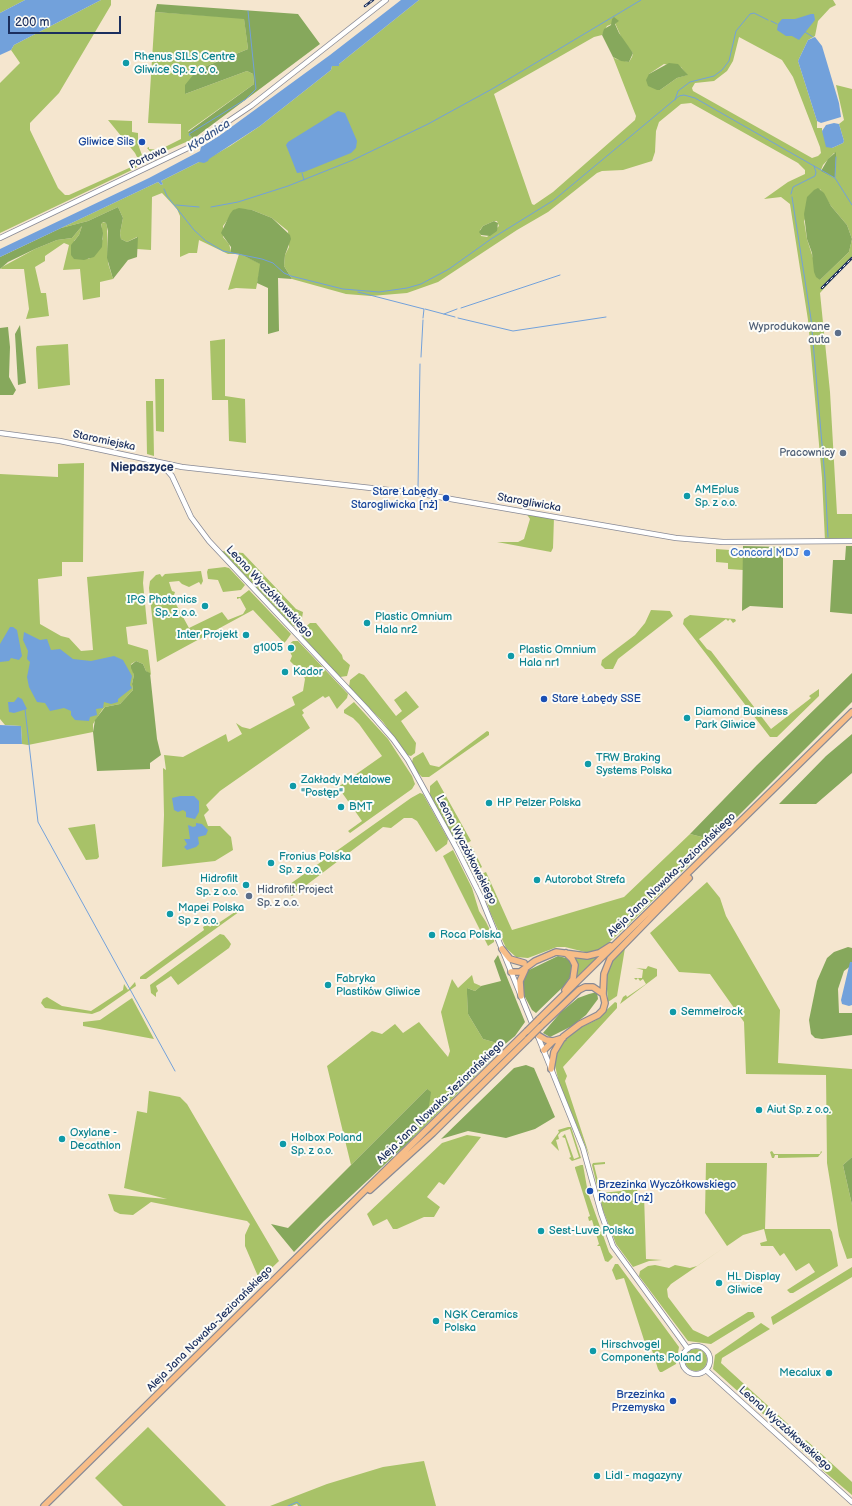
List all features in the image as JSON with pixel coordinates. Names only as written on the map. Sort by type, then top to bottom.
[{"type":"main road","name":"Aleja Jana Nowaka-Jeziorańskiego","points":[[44,1506],[852,712]]},
{"type":"main road","points":[[551,1069],[556,1047],[563,1038],[582,1022],[601,1013],[605,1003],[603,994],[604,974],[610,959],[701,865],[713,848]]},
{"type":"main road","points":[[511,972],[516,973],[525,966],[556,952],[580,956],[600,953],[623,937]]},
{"type":"main road","points":[[502,949],[510,959],[525,966]]},
{"type":"main road","points":[[553,1006],[570,983],[574,972],[572,959],[566,953]]},
{"type":"main road","points":[[521,996],[520,981],[525,966]]},
{"type":"main road","points":[[348,1208],[374,1187],[433,1134],[579,990],[584,987],[593,987],[603,994]]},
{"type":"main road","points":[[536,1034],[546,1040],[553,1041],[563,1038]]},
{"type":"main road","points":[[544,1050],[553,1041]]},
{"type":"main road","points":[[544,1050],[556,1047]]},
{"type":"street","name":"Portowa","points":[[0,238],[195,144],[245,110],[386,0]]},
{"type":"street","name":"Staromiejska","points":[[0,433],[58,440],[174,465],[203,469]]},
{"type":"street","name":"Leona Wyczółkowskiego","points":[[155,461],[171,475],[191,517],[209,541],[393,738],[413,769],[461,856],[480,895],[583,1148],[601,1213],[613,1246],[688,1349]]},
{"type":"street","points":[[171,475],[169,471],[174,465]]},
{"type":"street","name":"Starogliwicka","points":[[203,469],[416,492],[689,540],[731,542],[852,541]]},
{"type":"street","points":[[699,1347],[708,1353],[710,1363],[706,1370],[696,1374],[685,1369],[682,1357],[688,1349],[699,1347]]},
{"type":"street","name":"Leona Wyczółkowskiego","points":[[706,1370],[852,1502]]},
{"type":"green space","points":[[0,0],[25,0],[0,13]]},
{"type":"green space","points":[[101,0],[111,0],[111,5],[59,93],[30,123],[30,130],[58,188],[65,195],[69,195],[140,163],[135,153],[108,120],[132,121],[132,132],[138,133],[138,144],[144,161],[134,169],[0,233],[0,83],[20,63],[11,50],[14,45]]},
{"type":"green space","points":[[419,0],[833,0],[836,5],[830,8],[818,21],[815,36],[808,40],[798,61],[817,121],[817,128],[822,128],[822,131],[832,148],[843,143],[844,141],[839,124],[844,120],[836,85],[852,89],[852,239],[852,257],[820,293],[830,392],[837,514],[852,514],[852,541],[825,541],[822,478],[808,320],[790,204],[781,197],[764,199],[788,182],[805,174],[805,170],[798,163],[691,103],[681,104],[659,122],[656,131],[655,152],[652,161],[623,170],[602,171],[597,173],[548,212],[517,230],[438,282],[407,293],[371,296],[346,294],[292,279],[284,266],[285,255],[289,247],[288,231],[272,218],[252,210],[236,209],[223,226],[223,237],[229,244],[231,251],[240,254],[261,264],[256,289],[236,288],[228,290],[239,254],[228,254],[199,240],[197,253],[189,253],[180,257],[180,216],[177,209],[162,193],[152,197],[151,250],[137,249],[137,237],[127,242],[121,239],[120,233],[123,218],[118,207],[88,221],[61,228],[158,182],[161,185],[163,184],[161,181],[199,162],[202,162],[230,146],[260,126],[331,70],[332,66],[339,64]],"holes":[[[619,21],[615,23],[623,41],[633,53],[629,62],[613,57],[636,116],[635,120],[553,192],[534,205],[532,204],[494,94],[594,37],[602,35],[607,26]],[[739,37],[782,60],[793,77],[821,153],[812,158],[693,91],[692,88],[695,83],[714,81],[727,71],[733,61]],[[664,64],[681,67],[687,75],[677,78],[660,90],[649,74]],[[834,153],[836,153],[835,178],[821,170],[823,165]],[[820,189],[831,206],[847,225],[852,239],[849,252],[820,280],[807,239],[804,221]],[[494,221],[497,221],[499,226],[487,237],[481,236],[480,230],[483,226]]]},
{"type":"green space","points":[[157,4],[298,14],[320,44],[193,139],[188,132],[254,84],[253,74],[247,71],[185,94],[185,85],[197,70],[248,49],[244,19],[155,12]]},
{"type":"green space","points":[[155,12],[244,18],[248,49],[197,70],[185,94],[247,71],[253,74],[254,84],[188,131],[193,139],[154,156],[147,148],[149,147],[149,149],[159,150],[181,139],[181,124],[148,123]]},
{"type":"green space","points":[[614,17],[619,21],[615,24],[619,33],[633,53],[629,62],[621,61],[613,57],[602,35],[604,29],[611,25]]},
{"type":"green space","points":[[669,63],[678,64],[688,75],[677,78],[660,90],[648,86],[646,80],[649,74]]},
{"type":"green space","points":[[836,152],[835,178],[821,171],[828,159]]},
{"type":"green space","points":[[818,188],[824,193],[831,206],[847,225],[852,239],[849,252],[820,280],[816,277],[814,272],[812,253],[807,239],[804,214],[807,197]]},
{"type":"green space","points":[[118,207],[123,218],[120,233],[121,239],[127,242],[138,237],[137,257],[128,260],[113,279],[107,258],[108,231],[106,223],[103,222],[101,224],[103,233],[102,247],[94,257],[84,260],[74,259],[71,255],[71,245],[79,235],[82,226],[72,238],[57,240],[35,249],[8,262],[0,269],[0,257],[61,228],[88,221]]},
{"type":"green space","points":[[239,208],[252,210],[272,218],[290,235],[291,239],[285,255],[284,266],[292,279],[278,278],[279,331],[268,334],[268,288],[257,283],[260,264],[240,254],[231,253],[231,247],[221,233],[230,214],[233,210]]},
{"type":"green space","points":[[494,221],[498,223],[497,231],[490,236],[481,235],[479,232],[483,226]]},
{"type":"green space","points":[[101,222],[106,223],[107,227],[108,263],[113,279],[100,282],[100,297],[83,300],[80,269],[63,270],[69,245],[64,243],[45,256],[45,261],[35,267],[41,293],[46,293],[49,316],[26,319],[29,309],[24,269],[1,269],[2,267],[35,249],[57,240],[72,238],[82,226],[79,235],[74,241],[74,259],[89,259],[103,239]]},
{"type":"green space","points":[[20,325],[26,383],[18,385],[15,334]]},
{"type":"green space","points":[[8,327],[10,347],[9,377],[16,390],[13,395],[0,395],[0,328]]},
{"type":"green space","points":[[225,339],[225,396],[245,399],[246,443],[229,441],[228,400],[212,400],[210,341]]},
{"type":"green space","points":[[68,344],[70,385],[38,389],[37,346]]},
{"type":"green space","points":[[155,379],[164,379],[164,432],[156,431]]},
{"type":"green space","points":[[146,401],[153,401],[154,456],[147,454]]},
{"type":"green space","points":[[84,463],[83,562],[62,562],[62,576],[38,579],[40,624],[61,636],[69,638],[81,651],[93,650],[87,577],[144,571],[143,583],[147,624],[126,627],[128,644],[148,650],[151,675],[146,671],[143,664],[136,661],[131,664],[134,675],[132,684],[133,690],[120,704],[105,707],[102,710],[93,724],[93,732],[28,745],[22,744],[21,726],[5,725],[0,719],[0,474],[58,477],[58,464]]},
{"type":"green space","points":[[526,513],[554,517],[553,548],[551,552],[497,542],[518,542],[524,539],[530,519]]},
{"type":"green space","points":[[743,546],[783,547],[783,608],[750,606],[742,611]]},
{"type":"green space","points":[[846,546],[852,546],[852,614],[830,612],[833,560],[845,560]]},
{"type":"green space","points":[[716,549],[743,551],[743,570],[728,569],[728,563],[716,562]]},
{"type":"green space","points":[[221,551],[243,553],[296,609],[303,612],[301,624],[296,627],[291,625]]},
{"type":"green space","points":[[229,568],[245,585],[241,590],[223,592],[218,580],[208,579],[208,569]]},
{"type":"green space","points":[[201,571],[203,581],[201,585],[199,582],[189,587],[179,581],[169,582],[172,591],[175,592],[174,595],[171,595],[189,628],[222,612],[228,620],[243,614],[246,609],[240,598],[237,599],[237,597],[240,597],[249,590],[291,634],[286,641],[284,643],[253,610],[157,662],[149,588],[150,581],[156,575],[160,574],[162,577],[165,574]]},
{"type":"green space","points":[[651,610],[670,611],[673,616],[618,659],[613,669],[605,669],[601,665],[602,660],[635,635],[645,623]]},
{"type":"green space","points":[[690,615],[735,619],[736,621],[733,623],[730,619],[728,621],[726,619],[699,639],[707,649],[711,651],[771,729],[811,698],[809,696],[819,689],[819,696],[777,737],[770,737],[683,624],[684,619]]},
{"type":"green space","points":[[310,623],[316,623],[342,655],[343,659],[350,665],[347,676],[340,677],[303,639],[301,631]]},
{"type":"green space","points":[[293,641],[298,641],[348,694],[347,698],[337,709],[329,696],[325,698],[323,696],[302,710],[304,713],[302,715],[310,728],[220,791],[206,805],[209,810],[204,815],[208,826],[220,826],[231,837],[233,850],[215,861],[162,867],[164,815],[163,768],[166,770],[164,755],[183,757],[226,734],[228,742],[242,734],[236,723],[242,727],[250,729],[295,705],[292,697],[303,691],[305,679],[303,674],[290,661],[292,656],[287,646]]},
{"type":"green space","points":[[136,661],[143,664],[146,671],[150,673],[157,739],[161,755],[150,763],[150,769],[97,771],[93,732],[95,720],[105,707],[120,704],[133,690],[132,684],[134,675],[131,665]]},
{"type":"green space","points":[[359,673],[364,675],[396,716],[402,711],[394,700],[406,691],[419,707],[401,721],[416,743],[415,753],[411,756],[407,755],[383,722],[349,687],[350,680]]},
{"type":"green space","points":[[852,673],[852,702],[714,840],[690,834],[757,765]]},
{"type":"green space","points":[[354,702],[388,739],[412,776],[415,784],[412,789],[350,833],[348,831],[362,821],[338,787],[382,756],[359,724],[353,718],[344,713],[344,710]]},
{"type":"green space","points":[[487,731],[489,732],[489,735],[429,777],[422,777],[412,762],[413,758],[423,752],[430,765],[439,767]]},
{"type":"green space","points":[[852,734],[852,773],[816,804],[779,804],[826,756]]},
{"type":"green space","points":[[437,780],[471,841],[463,845],[455,841],[430,795],[430,786]]},
{"type":"green space","points":[[420,793],[423,794],[448,839],[447,844],[436,852],[417,821],[412,818],[404,818],[391,828],[383,827],[292,896],[287,893],[287,888],[290,884]]},
{"type":"green space","points":[[95,824],[99,857],[97,859],[86,860],[68,828]]},
{"type":"green space","points":[[690,834],[714,840],[628,925],[602,949],[596,952],[585,952],[565,947],[557,947],[528,958],[516,957],[506,948],[490,912],[483,889],[476,879],[477,876],[486,872],[512,930],[624,897]]},
{"type":"green space","points":[[468,846],[472,847],[482,867],[476,871],[469,867],[464,857],[464,850]]},
{"type":"green space","points":[[453,850],[472,888],[479,911],[494,938],[494,942],[488,946],[443,856]]},
{"type":"green space","points":[[707,882],[720,898],[726,916],[780,1010],[778,1063],[852,1069],[852,1157],[843,1165],[852,1205],[852,1258],[847,1259],[839,1236],[827,1163],[826,1075],[746,1074],[744,1022],[710,974],[679,972],[650,933]]},
{"type":"green space","points":[[244,906],[243,909],[146,979],[140,979],[140,977],[204,930],[203,927],[208,924],[210,927],[217,921],[220,922]]},
{"type":"green space","points":[[220,934],[224,935],[231,944],[229,948],[178,985],[171,976],[156,986],[158,991],[156,993],[156,997],[151,993],[150,985]]},
{"type":"green space","points":[[848,947],[852,948],[852,965],[844,971],[838,989],[839,1013],[852,1013],[852,1035],[822,1039],[815,1038],[811,1034],[809,1020],[817,981],[827,958],[834,952]]},
{"type":"green space","points":[[625,948],[617,996],[608,1002],[606,977],[611,960]]},
{"type":"green space","points":[[498,955],[525,1022],[515,1036],[504,1045],[483,1039],[468,1014],[467,988],[475,991],[481,986],[501,981],[494,961]]},
{"type":"green space","points":[[558,956],[566,958],[570,961],[572,966],[570,977],[564,986],[536,1013],[532,1010],[525,997],[522,983],[527,971]]},
{"type":"green space","points":[[574,956],[597,958],[576,978],[577,967]]},
{"type":"green space","points":[[648,966],[657,969],[657,976],[620,1004],[623,997],[626,995],[627,997],[646,984],[643,979],[640,981],[638,978],[642,978],[643,970],[636,968],[646,969]]},
{"type":"green space","points":[[472,975],[474,983],[481,986],[475,991],[467,988],[468,1014],[483,1039],[504,1045],[499,1052],[411,1140],[427,1112],[427,1089],[351,1165],[327,1066],[372,1031],[382,1034],[395,1024],[403,1033],[419,1022],[448,1057],[450,1051],[441,1012],[452,979],[458,988]]},
{"type":"green space","points":[[135,982],[136,986],[100,1011],[92,1014],[45,1008],[41,1003],[43,999],[47,997],[62,1006],[91,1011],[123,990],[124,984],[128,990]]},
{"type":"green space","points":[[597,992],[598,999],[586,1015],[572,1026],[550,1037],[543,1033],[561,1012],[578,998]]},
{"type":"green space","points":[[132,998],[154,1039],[83,1026],[83,1022],[100,1020]]},
{"type":"green space","points":[[615,1002],[617,1003],[617,1008],[563,1067],[567,1076],[565,1081],[590,1157],[559,1083],[554,1061],[558,1047],[567,1038],[577,1029],[596,1020]]},
{"type":"green space","points":[[526,1065],[534,1068],[555,1117],[535,1129],[506,1138],[468,1131],[441,1139],[514,1068]]},
{"type":"green space","points":[[427,1089],[431,1092],[429,1106],[411,1140],[324,1221],[294,1252],[271,1224],[288,1228]]},
{"type":"green space","points":[[149,1091],[180,1097],[187,1104],[279,1261],[252,1287],[257,1280],[257,1274],[245,1246],[245,1235],[250,1224],[247,1221],[151,1202],[133,1215],[120,1214],[114,1211],[108,1194],[167,1199],[124,1188],[137,1111],[147,1113]]},
{"type":"green space","points":[[571,1127],[581,1158],[572,1161],[569,1158],[571,1157],[565,1138],[562,1137],[565,1134],[574,1159],[579,1157],[570,1129],[561,1132],[558,1135],[559,1139],[556,1140],[559,1151],[551,1143],[559,1132],[558,1130]]},
{"type":"green space","points":[[467,1135],[481,1137],[444,1185],[439,1182],[427,1197],[440,1207],[434,1217],[424,1217],[397,1229],[393,1229],[387,1219],[373,1226],[367,1214],[442,1143]]},
{"type":"green space","points":[[772,1151],[774,1154],[820,1154],[821,1151],[822,1152],[818,1157],[778,1158],[778,1155],[775,1155],[774,1158],[772,1158],[770,1152]]},
{"type":"green space","points":[[852,1157],[852,1205],[843,1165]]},
{"type":"green space","points":[[605,1162],[605,1164],[594,1165],[601,1193],[621,1191],[631,1187],[637,1190],[639,1194],[644,1194],[646,1259],[662,1260],[649,1261],[633,1267],[616,1244],[603,1210],[592,1165],[593,1163]]},
{"type":"green space","points":[[706,1163],[767,1163],[765,1229],[830,1229],[832,1232],[838,1266],[793,1293],[790,1293],[787,1290],[815,1272],[809,1263],[796,1271],[784,1253],[780,1256],[773,1246],[761,1246],[760,1243],[767,1241],[764,1229],[743,1235],[727,1246],[705,1213]]},
{"type":"green space","points":[[583,1165],[588,1193],[609,1252],[613,1257],[608,1262],[605,1261],[600,1246],[597,1246],[599,1244],[592,1220],[589,1221],[588,1217],[590,1216],[575,1168]]},
{"type":"green space","points":[[722,1249],[671,1284],[667,1289],[668,1297],[693,1330],[708,1337],[748,1312],[753,1312],[755,1317],[711,1344],[688,1341],[639,1276],[640,1271],[648,1266],[655,1265],[669,1268],[675,1265],[690,1268],[697,1266]]},
{"type":"green space","points":[[615,1264],[618,1264],[679,1347],[676,1364],[662,1372],[658,1369],[651,1347],[644,1340],[624,1278],[616,1280],[612,1270]]},
{"type":"green space","points":[[852,1267],[852,1277],[773,1325],[771,1317]]},
{"type":"green space","points":[[761,1323],[770,1329],[722,1358],[721,1363],[799,1434],[792,1440],[713,1369],[715,1355]]},
{"type":"green space","points":[[696,1349],[704,1352],[707,1360],[704,1368],[696,1371],[688,1368],[685,1360],[688,1352]]},
{"type":"green space","points":[[148,1427],[226,1506],[123,1506],[95,1478]]},
{"type":"green space","points":[[806,1440],[826,1458],[819,1465],[800,1449]]},
{"type":"green space","points":[[828,1460],[852,1482],[852,1495],[820,1468]]},
{"type":"green space","points":[[424,1461],[436,1506],[298,1506],[297,1504],[292,1506],[270,1506],[327,1484],[383,1467]]},
{"type":"water","points":[[25,0],[101,0],[14,45],[11,50],[0,55],[0,13]]},
{"type":"water","points":[[401,0],[419,0],[339,64],[339,66],[332,66],[331,70],[260,126],[208,161],[204,163],[199,162],[161,181],[163,184],[161,185],[158,182],[0,257],[0,249],[149,178],[200,151],[201,147],[219,136],[330,55]]},
{"type":"water","points":[[814,14],[815,20],[799,40],[792,36],[786,36],[777,30],[778,24],[782,19],[795,19]]},
{"type":"water","points":[[815,37],[822,46],[839,103],[841,117],[821,123],[817,121],[798,61],[808,40]]},
{"type":"water","points":[[338,111],[345,113],[357,141],[356,148],[351,153],[304,172],[297,173],[286,145],[288,142]]},
{"type":"water","points":[[834,123],[839,124],[844,141],[843,143],[832,148],[826,147],[822,131],[826,125]]},
{"type":"water","points":[[10,627],[17,630],[22,656],[19,660],[11,658],[9,661],[0,662],[0,644]]},
{"type":"water","points":[[24,632],[40,640],[47,639],[51,650],[60,649],[73,659],[91,661],[114,656],[123,660],[132,676],[130,685],[132,688],[118,699],[118,702],[111,704],[104,702],[103,708],[96,709],[97,715],[90,717],[89,721],[75,720],[71,715],[71,711],[64,708],[50,711],[45,703],[37,702],[29,687],[27,677],[30,662],[27,659],[28,651],[23,640]]},
{"type":"water","points":[[18,697],[22,699],[27,709],[14,713],[9,712],[8,702],[14,702]]},
{"type":"water","points":[[0,725],[21,726],[22,744],[0,744]]},
{"type":"water","points":[[180,796],[194,796],[199,801],[199,812],[195,819],[186,817],[186,812],[183,810],[178,812],[174,810],[172,798]]},
{"type":"water","points":[[196,823],[202,824],[208,830],[206,835],[198,837],[199,844],[196,847],[187,850],[184,847],[187,844],[184,839],[190,839],[188,825],[193,827],[196,826]]},
{"type":"water","points":[[850,962],[852,962],[852,1005],[849,1006],[842,1004],[841,1000]]},
{"type":"waterway","points":[[211,207],[238,202],[288,186],[353,160],[428,124],[492,89],[641,0]]},
{"type":"waterway","name":"Kłodnica","points":[[190,136],[189,134],[246,99],[256,89],[248,11]]},
{"type":"waterway","points":[[675,100],[678,91],[690,82],[714,76],[722,70],[729,61],[736,31],[750,14],[754,13],[768,20]]},
{"type":"waterway","points":[[771,21],[777,24]]},
{"type":"waterway","points":[[805,32],[813,37]]},
{"type":"waterway","points":[[164,189],[167,196],[194,230],[206,241],[223,251],[262,259],[273,263],[284,273],[291,276],[343,289],[379,292],[407,288],[421,284],[449,269],[491,239],[554,200],[679,96],[684,95],[695,98],[835,178],[852,205]]},
{"type":"waterway","points":[[835,177],[836,157]]},
{"type":"waterway","points":[[791,194],[793,187],[815,176],[816,172],[814,166]]},
{"type":"waterway","points":[[302,173],[304,180]]},
{"type":"waterway","points":[[792,197],[811,319],[825,478],[828,537]]},
{"type":"waterway","points":[[176,205],[199,207]]},
{"type":"waterway","points":[[461,308],[560,275]]},
{"type":"waterway","points":[[358,292],[424,309],[423,318]]},
{"type":"waterway","points":[[425,309],[455,317]]},
{"type":"waterway","points":[[444,314],[457,309]]},
{"type":"waterway","points":[[458,318],[513,331],[606,317]]},
{"type":"waterway","points":[[421,357],[423,320]]},
{"type":"waterway","points":[[418,489],[420,364]]},
{"type":"waterway","points":[[25,709],[38,822],[175,1071]]},
{"type":"waterway","points":[[288,1506],[297,1502],[301,1506]]},
{"type":"railway","points":[[365,6],[373,0]]},
{"type":"railway","points":[[822,288],[852,258]]},
{"type":"place","name":"Rhenus SILS Centre Gliwice Sp. z o. o.","points":[[126,63]]},
{"type":"place","name":"Gliwice Sils","points":[[142,142]]},
{"type":"place","name":"Wyprodukowane auta","points":[[838,333]]},
{"type":"place","name":"Pracownicy","points":[[843,453]]},
{"type":"place","name":"AMEplus Sp. z o.o.","points":[[687,496]]},
{"type":"place","name":"Stare Łabędy Starogliwicka [nż]","points":[[446,498]]},
{"type":"place","name":"Concord MDJ","points":[[807,553]]},
{"type":"place","name":"IPG Photonics Sp. z o.o.","points":[[205,606]]},
{"type":"place","name":"Plastic Omnium Hala nr2","points":[[367,623]]},
{"type":"place","name":"Inter Projekt","points":[[246,635]]},
{"type":"place","name":"g1005","points":[[291,648]]},
{"type":"place","name":"Plastic Omnium Hala nr1","points":[[511,656]]},
{"type":"place","name":"Kador","points":[[285,672]]},
{"type":"place","name":"Stare Łabędy SSE","points":[[544,699]]},
{"type":"place","name":"Diamond Business Park Gliwice","points":[[687,718]]},
{"type":"place","name":"TRW Braking Systems Polska","points":[[588,764]]},
{"type":"place","name":"Zakłady Metalowe \"Postęp\"","points":[[293,786]]},
{"type":"place","name":"HP Pelzer Polska","points":[[489,803]]},
{"type":"place","name":"BMT","points":[[341,807]]},
{"type":"place","name":"Fronius Polska Sp. z o.o.","points":[[271,863]]},
{"type":"place","name":"Autorobot Strefa","points":[[537,880]]},
{"type":"place","name":"Hidrofilt Sp. z o.o.","points":[[246,885]]},
{"type":"place","name":"Hidrofilt Project Sp. z o.o.","points":[[249,896]]},
{"type":"place","name":"Mapei Polska Sp z o.o.","points":[[170,914]]},
{"type":"place","name":"Roca Polska","points":[[432,935]]},
{"type":"place","name":"Fabryka Plastików Gliwice","points":[[328,985]]},
{"type":"place","name":"Semmelrock","points":[[673,1012]]},
{"type":"place","name":"Aiut Sp. z o.o.","points":[[759,1110]]},
{"type":"place","name":"Oxylane - Decathlon","points":[[62,1139]]},
{"type":"place","name":"Holbox Poland Sp. z o.o.","points":[[283,1144]]},
{"type":"place","name":"Brzezinka Wyczółkowskiego Rondo [nż]","points":[[590,1191]]},
{"type":"place","name":"Sest-Luve Polska","points":[[541,1231]]},
{"type":"place","name":"HL Display Gliwice","points":[[719,1283]]},
{"type":"place","name":"NGK Ceramics Polska","points":[[436,1321]]},
{"type":"place","name":"Hirschvogel Components Poland","points":[[593,1351]]},
{"type":"place","name":"Mecalux","points":[[829,1373]]},
{"type":"place","name":"Brzezinka Przemyska","points":[[673,1401]]},
{"type":"place","name":"Lidl - magazyny","points":[[597,1476]]},
{"type":"district","name":"Niepaszyce","points":[[142,468]]}]
